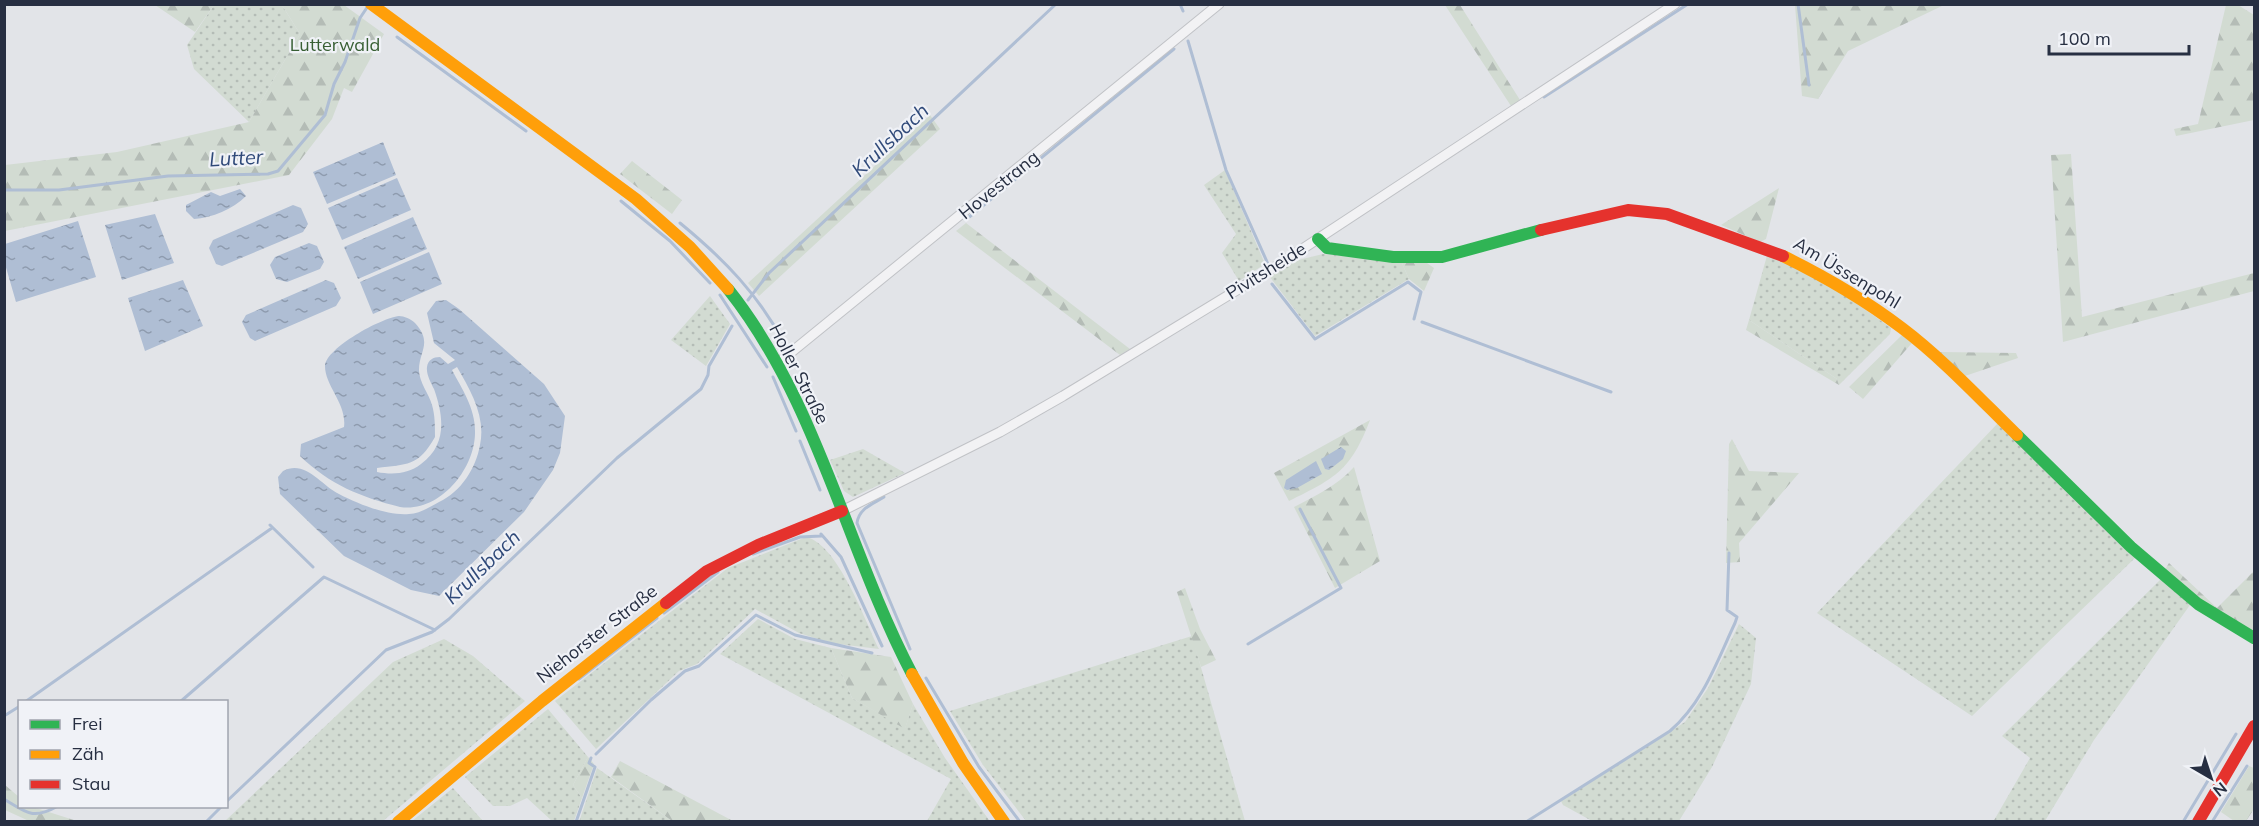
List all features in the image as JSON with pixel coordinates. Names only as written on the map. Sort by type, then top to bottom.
[{"type":"street","name":"Hovestrang","points":[[778,363],[1219,4]]},
{"type":"street","name":"Pivitsheide","points":[[842,511],[1018,422],[1318,239],[1676,4]]},
{"type":"street","name":"Holler Straße","points":[[375,7],[663,220],[722,282],[778,363],[910,670],[956,753],[1004,822]]},
{"type":"street","name":"Am Üssenpohl","points":[[1318,239],[1327,248],[1393,256],[1442,257],[1594,216],[1628,210],[1683,219],[1775,252],[1824,276],[1902,328],[1960,379],[2131,548],[2198,604],[2254,638]]},
{"type":"street","name":"Niehorster Straße","points":[[398,822],[542,700],[707,571],[758,545],[842,511]]},
{"type":"street","points":[[2198,822],[2254,726]]},
{"type":"green space","points":[[214,4],[195,32],[155,5]]},
{"type":"green space","points":[[1795,4],[1944,5],[1848,51],[1818,99],[1802,96]]},
{"type":"green space","points":[[214,5],[282,5],[300,34],[249,122],[194,69],[187,45]]},
{"type":"green space","name":"Lutterwald","points":[[282,5],[344,5],[384,34],[352,92],[344,88],[332,119],[289,175],[5,231],[5,165],[117,152],[249,122],[300,34]]},
{"type":"green space","points":[[1445,5],[1460,5],[1520,100],[1511,106]]},
{"type":"green space","points":[[2226,5],[2238,5],[2254,15],[2254,120],[2176,136],[2174,129],[2198,124]]},
{"type":"green space","points":[[930,115],[940,129],[759,296],[748,283]]},
{"type":"green space","points":[[2071,154],[2082,317],[2254,273],[2254,291],[2063,342],[2051,155]]},
{"type":"green space","points":[[632,161],[682,200],[672,214],[620,174]]},
{"type":"green space","points":[[1225,170],[1265,264],[1239,281],[1222,253],[1236,234],[1204,185]]},
{"type":"green space","points":[[1779,188],[1766,239],[1760,242],[1721,225]]},
{"type":"green space","points":[[966,223],[1130,349],[1120,355],[956,231]]},
{"type":"green space","points":[[1768,252],[1822,279],[1891,328],[1890,334],[1839,385],[1837,379],[1749,320]]},
{"type":"green space","points":[[1323,254],[1401,261],[1409,279],[1315,336],[1269,276],[1294,261]]},
{"type":"green space","points":[[1401,261],[1427,263],[1434,268],[1424,291],[1409,279]]},
{"type":"green space","points":[[710,296],[730,324],[706,366],[671,340]]},
{"type":"green space","points":[[1749,320],[1837,379],[1839,385],[1746,330]]},
{"type":"green space","points":[[1902,335],[1912,343],[1863,399],[1849,387]]},
{"type":"green space","points":[[1940,352],[2016,353],[2018,358],[1965,376]]},
{"type":"green space","points":[[1370,420],[1356,451],[1340,471],[1319,486],[1289,501],[1274,473]]},
{"type":"green space","points":[[1998,423],[2136,557],[1972,716],[1817,613]]},
{"type":"green space","points":[[1732,439],[1749,471],[1799,473],[1739,543],[1740,562],[1726,563],[1729,444]]},
{"type":"green space","points":[[863,449],[905,473],[853,497],[844,491],[830,460]]},
{"type":"green space","points":[[1354,467],[1380,561],[1335,588],[1294,507],[1333,485]]},
{"type":"green space","points":[[806,537],[818,543],[839,568],[879,649],[830,643],[799,633],[755,609],[697,664],[679,671],[596,749],[555,701],[728,568]]},
{"type":"green space","points":[[2169,563],[2217,608],[2254,571],[2254,634],[2208,609],[2164,571]]},
{"type":"green space","points":[[2161,579],[2190,605],[2094,740],[2045,821],[1993,822],[2030,758],[2002,736]]},
{"type":"green space","points":[[1185,588],[1200,629],[1216,660],[1201,667],[1177,592]]},
{"type":"green space","points":[[758,619],[795,639],[831,648],[852,698],[905,728],[913,704],[945,758],[989,820],[927,821],[951,779],[720,654]]},
{"type":"green space","points":[[1739,624],[1756,638],[1751,684],[1712,767],[1679,821],[1592,821],[1563,805],[1561,801],[1685,722],[1708,688]]},
{"type":"green space","points":[[1192,636],[1245,821],[1026,821],[983,765],[950,711]]},
{"type":"green space","points":[[444,639],[473,656],[525,701],[383,821],[225,821],[393,662]]},
{"type":"green space","points":[[831,648],[891,657],[913,704],[905,729],[852,698]]},
{"type":"green space","points":[[548,709],[588,757],[573,785],[582,798],[574,821],[552,821],[527,798],[510,806],[493,806],[465,777]]},
{"type":"green space","points":[[588,757],[594,764],[582,798],[573,785]]},
{"type":"green space","points":[[620,761],[733,821],[672,821],[611,777]]},
{"type":"green space","points":[[2249,766],[2254,768],[2254,809],[2246,821],[2234,821],[2221,812]]},
{"type":"green space","points":[[597,768],[672,821],[579,822]]},
{"type":"green space","points":[[5,785],[18,796],[18,808],[36,808],[77,821],[29,821],[5,810]]},
{"type":"green space","points":[[453,788],[483,821],[412,821]]},
{"type":"water","points":[[383,142],[396,175],[327,204],[313,172]]},
{"type":"water","points":[[397,178],[411,210],[342,240],[328,208]]},
{"type":"water","points":[[240,189],[246,196],[222,212],[194,219],[186,211],[186,205],[211,192],[220,196]]},
{"type":"water","points":[[293,205],[301,208],[308,224],[303,232],[222,266],[216,264],[209,248],[213,240]]},
{"type":"water","points":[[155,214],[174,263],[122,280],[105,225]]},
{"type":"water","points":[[413,217],[427,249],[358,279],[344,247]]},
{"type":"water","points":[[78,221],[96,277],[16,302],[5,264],[5,244]]},
{"type":"water","points":[[309,243],[317,246],[324,262],[320,269],[287,282],[276,279],[270,265],[275,257]]},
{"type":"water","points":[[429,252],[442,284],[373,314],[360,282]]},
{"type":"water","points":[[183,280],[203,326],[145,351],[128,298]]},
{"type":"water","points":[[326,280],[334,283],[341,298],[336,306],[255,341],[250,338],[242,322],[246,315]]},
{"type":"water","points":[[446,300],[544,384],[565,416],[560,453],[553,470],[524,512],[439,596],[411,590],[344,556],[280,494],[278,477],[283,471],[298,468],[355,502],[401,514],[413,514],[424,510],[447,498],[461,486],[478,454],[481,424],[476,404],[457,367],[452,370],[473,414],[474,445],[462,473],[453,485],[429,503],[415,507],[400,507],[372,499],[347,489],[323,475],[300,456],[301,444],[344,427],[342,411],[326,373],[325,366],[328,359],[334,351],[356,335],[380,322],[399,316],[413,322],[423,336],[424,347],[419,374],[431,401],[435,437],[417,459],[404,464],[377,468],[377,472],[406,472],[421,464],[429,456],[439,439],[441,420],[437,399],[427,373],[428,362],[437,357],[448,364],[455,360],[434,343],[427,313],[436,301]]},
{"type":"water","points":[[1341,447],[1346,451],[1343,459],[1329,470],[1325,469],[1321,459]]},
{"type":"water","points":[[1316,461],[1322,474],[1297,488],[1287,490],[1284,488],[1286,480]]},
{"type":"waterway","name":"Krullsbach","points":[[748,300],[769,273],[1056,4]]},
{"type":"waterway","points":[[1180,4],[1183,11]]},
{"type":"waterway","points":[[1544,97],[1688,4]]},
{"type":"waterway","points":[[1798,4],[1809,85]]},
{"type":"waterway","name":"Lutter","points":[[4,190],[59,190],[168,176],[268,174],[278,171],[325,115],[334,84],[345,62],[360,18],[368,6]]},
{"type":"waterway","points":[[397,37],[526,131]]},
{"type":"waterway","points":[[1188,41],[1226,170],[1268,264]]},
{"type":"waterway","points":[[968,218],[1174,49]]},
{"type":"waterway","points":[[621,201],[670,241],[710,283]]},
{"type":"waterway","points":[[680,223],[726,264],[752,294],[786,346]]},
{"type":"waterway","points":[[1272,284],[1315,339],[1408,282],[1421,292],[1414,319]]},
{"type":"waterway","points":[[720,295],[767,367]]},
{"type":"waterway","points":[[1422,322],[1611,392]]},
{"type":"waterway","name":"Krullsbach","points":[[228,800],[386,650],[432,632],[449,619],[617,458],[701,389],[708,375],[709,366],[732,326]]},
{"type":"waterway","points":[[773,377],[796,431]]},
{"type":"waterway","points":[[800,441],[820,490]]},
{"type":"waterway","points":[[884,497],[864,510],[857,523],[910,649]]},
{"type":"waterway","points":[[1248,644],[1341,588],[1300,509]]},
{"type":"waterway","points":[[270,525],[313,567]]},
{"type":"waterway","points":[[28,700],[272,528]]},
{"type":"waterway","points":[[821,534],[841,557],[882,646]]},
{"type":"waterway","points":[[753,554],[800,537],[821,536]]},
{"type":"waterway","points":[[1526,822],[1670,731],[1692,708],[1708,681],[1737,617],[1727,610],[1729,553]]},
{"type":"waterway","points":[[664,613],[718,572]]},
{"type":"waterway","points":[[182,700],[324,577],[435,630]]},
{"type":"waterway","points":[[596,754],[651,700],[685,671],[699,666],[756,615],[795,635],[872,653]]},
{"type":"waterway","points":[[579,679],[657,618]]},
{"type":"waterway","points":[[926,678],[979,767],[1020,822]]},
{"type":"waterway","points":[[4,716],[18,707]]},
{"type":"waterway","points":[[2183,822],[2236,734]]},
{"type":"waterway","points":[[576,822],[595,767],[589,763],[591,758]]},
{"type":"waterway","points":[[2212,822],[2247,766]]},
{"type":"waterway","points":[[4,799],[18,807]]},
{"type":"waterway","points":[[19,808],[36,814],[54,808]]},
{"type":"waterway","name":"Krullsbach","points":[[206,822],[220,808]]},
{"type":"traffic: fast","points":[[1318,239],[1327,248],[1393,257],[1442,257],[1541,230]]},
{"type":"traffic: fast","points":[[728,289],[759,333],[808,427],[868,577],[912,674]]},
{"type":"traffic: fast","points":[[2017,435],[2131,547],[2198,604],[2254,638]]},
{"type":"traffic: slow","points":[[371,4],[636,199],[690,247],[728,289]]},
{"type":"traffic: slow","points":[[1783,256],[1844,289],[1902,328],[1947,366],[2017,435]]},
{"type":"traffic: slow","points":[[398,822],[542,701],[666,603]]},
{"type":"traffic: slow","points":[[912,674],[963,763],[1004,822]]},
{"type":"traffic: jam","points":[[1541,230],[1628,210],[1667,214],[1783,256]]},
{"type":"traffic: jam","points":[[666,603],[707,571],[758,545],[842,511]]},
{"type":"traffic: jam","points":[[2198,822],[2254,726]]}]
